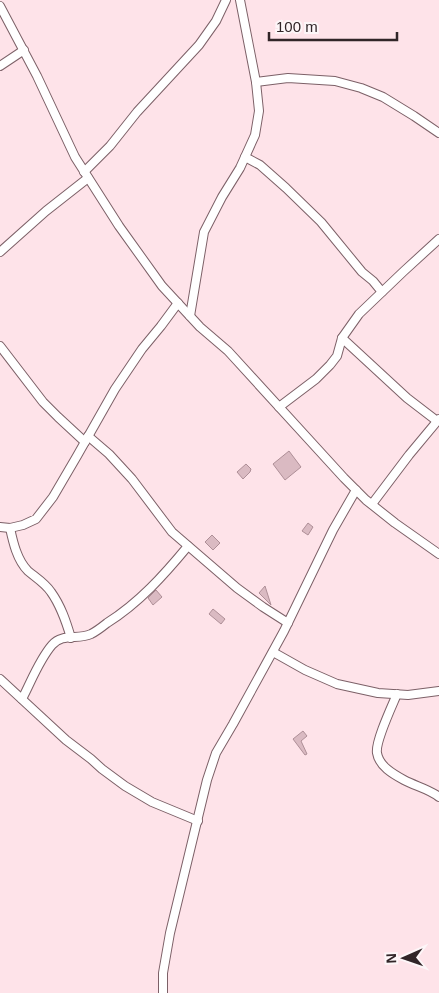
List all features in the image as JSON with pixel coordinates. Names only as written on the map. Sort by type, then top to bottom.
[{"type":"street","points":[[0,252],[86,175],[137,112],[199,45],[216,21],[226,0]]},
{"type":"street","points":[[190,316],[204,232],[255,135],[259,111],[256,82],[240,0]]},
{"type":"street","points":[[0,6],[24,50],[75,157],[119,226],[162,286],[200,327],[228,351],[356,490],[395,523],[439,554]]},
{"type":"street","points":[[0,66],[24,50]]},
{"type":"street","points":[[256,82],[288,78],[335,81],[361,88],[383,97],[439,133]]},
{"type":"street","points":[[245,157],[260,166],[286,188],[321,222],[362,272],[373,280],[382,292]]},
{"type":"street","points":[[279,407],[316,379],[330,365],[337,356],[342,338],[359,314],[439,240]]},
{"type":"street","points":[[0,527],[10,528],[36,519],[53,497],[115,389],[142,349],[178,303]]},
{"type":"street","points":[[342,338],[407,398],[438,420],[408,455],[372,504]]},
{"type":"street","points":[[0,346],[43,402],[58,417],[109,454],[132,479],[172,532],[237,588],[263,608],[288,623]]},
{"type":"street","points":[[163,993],[163,973],[170,933],[207,780],[216,752],[273,652],[333,530],[356,490]]},
{"type":"street","points":[[10,528],[12,540],[19,557],[26,569],[50,590],[60,606],[71,638]]},
{"type":"street","points":[[22,699],[52,644],[62,637],[71,638],[91,634],[124,613],[164,575],[188,546]]},
{"type":"street","points":[[273,652],[305,670],[337,684],[378,692],[408,695],[439,691]]},
{"type":"street","points":[[0,679],[66,740],[125,786],[152,802],[198,821]]},
{"type":"street","points":[[398,694],[387,716],[376,752],[386,768],[404,780],[439,797]]},
{"type":"building","points":[[289,451],[301,467],[285,480],[273,464]]},
{"type":"building","points":[[246,464],[251,469],[243,479],[237,472]]},
{"type":"building","points":[[308,523],[313,527],[308,535],[302,531]]},
{"type":"building","points":[[212,535],[220,543],[213,550],[205,542]]},
{"type":"building","points":[[265,586],[271,605],[259,593]]},
{"type":"building","points":[[156,590],[162,597],[153,605],[148,598]]},
{"type":"building","points":[[213,609],[225,619],[221,624],[209,614]]},
{"type":"building","points":[[303,731],[307,736],[301,741],[307,754],[305,755],[293,739]]}]
